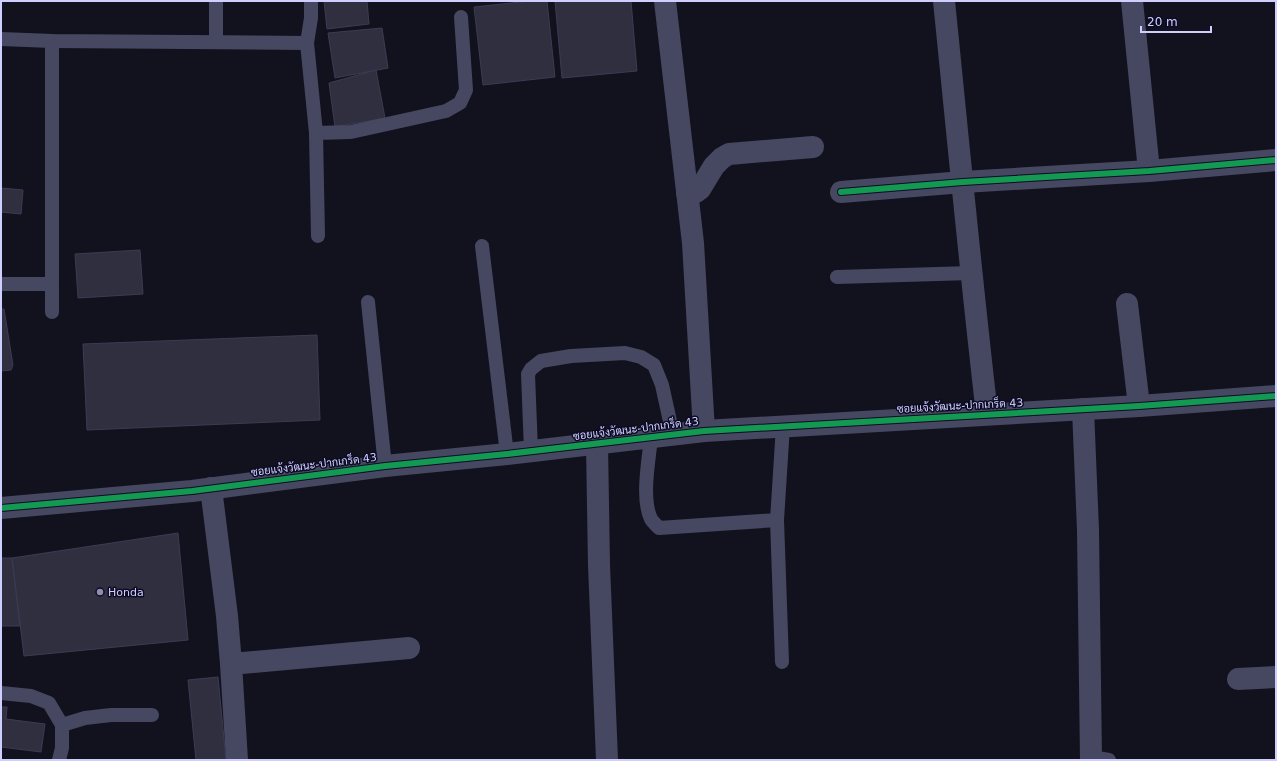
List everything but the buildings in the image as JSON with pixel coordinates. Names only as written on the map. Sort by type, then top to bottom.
[{"type":"street","points":[[665,1],[693,243],[704,431]]},
{"type":"street","points":[[944,1],[971,273],[987,414]]},
{"type":"street","points":[[1132,1],[1149,171]]},
{"type":"street","points":[[687,193],[696,192],[700,189],[714,166],[722,158],[729,154],[813,146]]},
{"type":"street","points":[[840,192],[963,182],[1149,171],[1276,160]]},
{"type":"street","points":[[1127,304],[1139,406]]},
{"type":"street","name":"ซอยแจ้งวัฒนะ-ปากเกร็ด 43","points":[[1,508],[212,488],[386,466],[507,454],[704,431],[1139,406],[1276,396]]},
{"type":"street","points":[[1083,409],[1097,759]]},
{"type":"street","points":[[597,444],[599,565],[608,760]]},
{"type":"street","points":[[212,488],[227,616],[237,760]]},
{"type":"street","points":[[231,664],[409,648]]},
{"type":"street","points":[[1238,678],[1276,677]]},
{"type":"lane","points":[[216,1],[216,42]]},
{"type":"lane","points":[[311,1],[311,18],[307,43],[316,133],[318,236]]},
{"type":"lane","points":[[316,133],[351,132],[446,111],[460,103],[466,90],[461,17]]},
{"type":"lane","points":[[1,39],[52,41],[307,43]]},
{"type":"lane","points":[[52,41],[52,312]]},
{"type":"lane","points":[[482,246],[507,454]]},
{"type":"lane","points":[[838,277],[971,273]]},
{"type":"lane","points":[[1,284],[52,284]]},
{"type":"lane","points":[[368,302],[386,466]]},
{"type":"lane","points":[[531,451],[528,374],[531,369],[541,361],[571,356],[625,353],[641,357],[654,365],[662,385],[673,434]]},
{"type":"lane","points":[[782,662],[777,520],[783,426]]},
{"type":"lane","points":[[651,437],[646,494],[651,519],[659,528],[777,520]]},
{"type":"lane","points":[[1,693],[31,696],[49,703],[62,725],[62,748],[59,760]]},
{"type":"lane","points":[[62,725],[85,718],[111,715],[152,715]]},
{"type":"cycle path","points":[[841,192],[963,182],[1149,171],[1276,160]]},
{"type":"cycle path","points":[[1,508],[192,491],[385,466],[507,454],[704,431],[1139,406],[1276,396]]},
{"type":"place","name":"Honda","points":[[100,592]]}]
